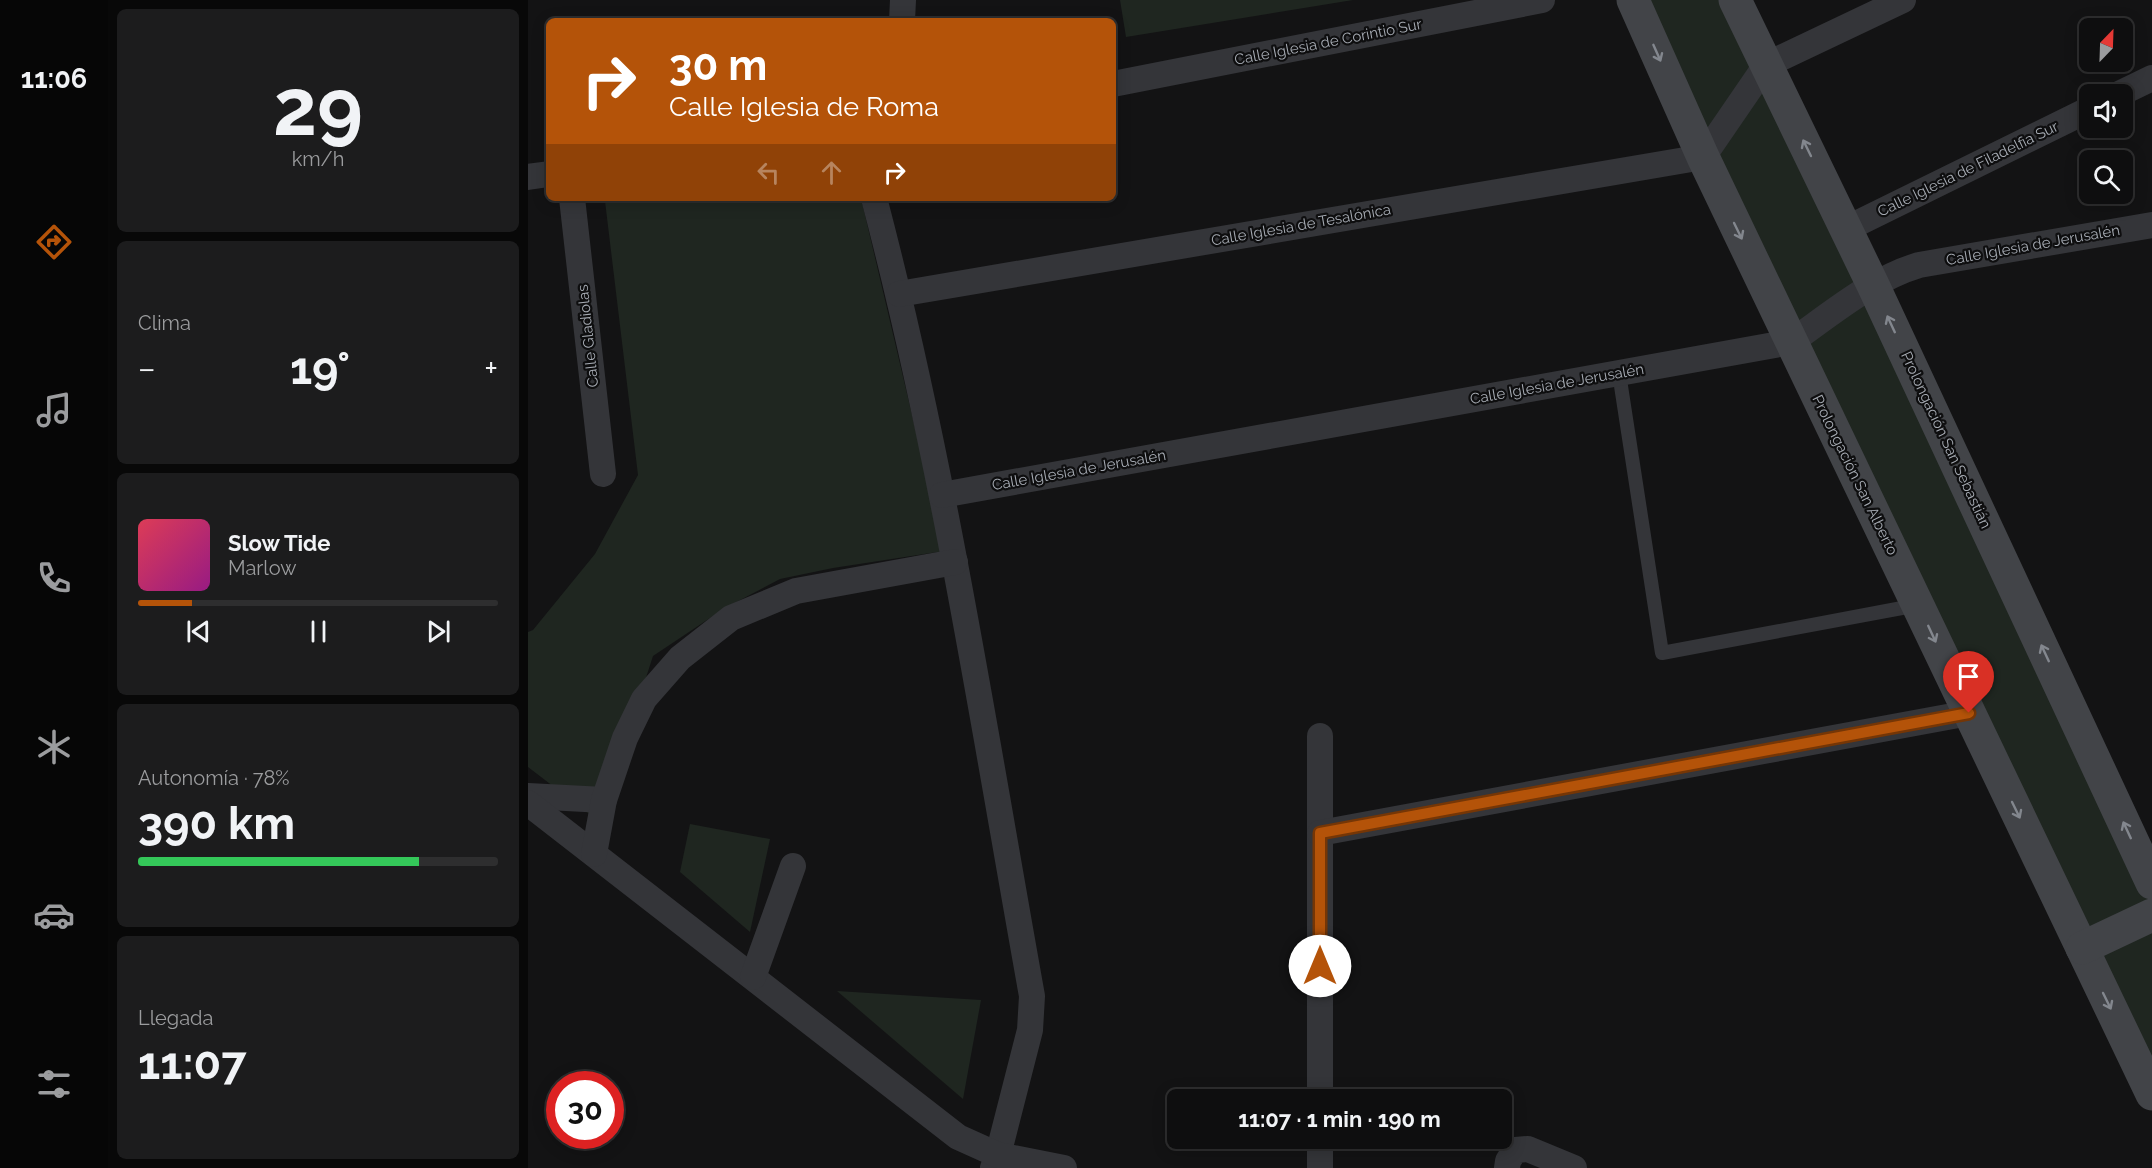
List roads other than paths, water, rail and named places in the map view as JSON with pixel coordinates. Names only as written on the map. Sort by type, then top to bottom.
[{"type":"main road","name":"Prolongación San Alberto","points":[[1633,0],[1702,157],[2152,1094]]},
{"type":"main road","name":"Prolongación San Sebastián","points":[[1735,0],[1873,285],[2152,883]]},
{"type":"main road","points":[[2082,948],[2152,915]]},
{"type":"street","points":[[902,18],[903,0]]},
{"type":"street","name":"Calle Iglesia de Corintio Sur","points":[[1116,83],[1542,0]]},
{"type":"street","points":[[1702,157],[1766,65],[1902,0]]},
{"type":"street","points":[[2133,87],[2152,78]]},
{"type":"street","name":"Calle Iglesia de Filadelfia Sur","points":[[1846,229],[2079,114]]},
{"type":"street","name":"Calle Iglesia de Tesalónica","points":[[899,294],[1702,157]]},
{"type":"street","points":[[528,177],[546,174]]},
{"type":"street","name":"Calle Gladiolas","points":[[572,201],[603,474]]},
{"type":"street","points":[[875,201],[899,294],[942,495],[1032,996],[1030,1030],[995,1161]]},
{"type":"street","name":"Calle Iglesia de Jerusalén","points":[[942,495],[1791,342],[1873,285],[1899,270],[2152,225]]},
{"type":"street","points":[[594,854],[604,800],[625,738],[644,699],[680,658],[731,618],[796,591],[955,562]]},
{"type":"street","points":[[1320,833],[1969,713]]},
{"type":"street","points":[[1320,736],[1320,1089]]},
{"type":"street","points":[[528,796],[604,800]]},
{"type":"street","points":[[528,803],[958,1137],[995,1161],[1064,1168]]},
{"type":"street","points":[[753,977],[793,866]]},
{"type":"street","points":[[1320,1149],[1320,1168]]},
{"type":"street","points":[[1511,1159],[1528,1149],[1574,1168]]},
{"type":"lane","points":[[1619,373],[1662,653],[1918,605]]}]
